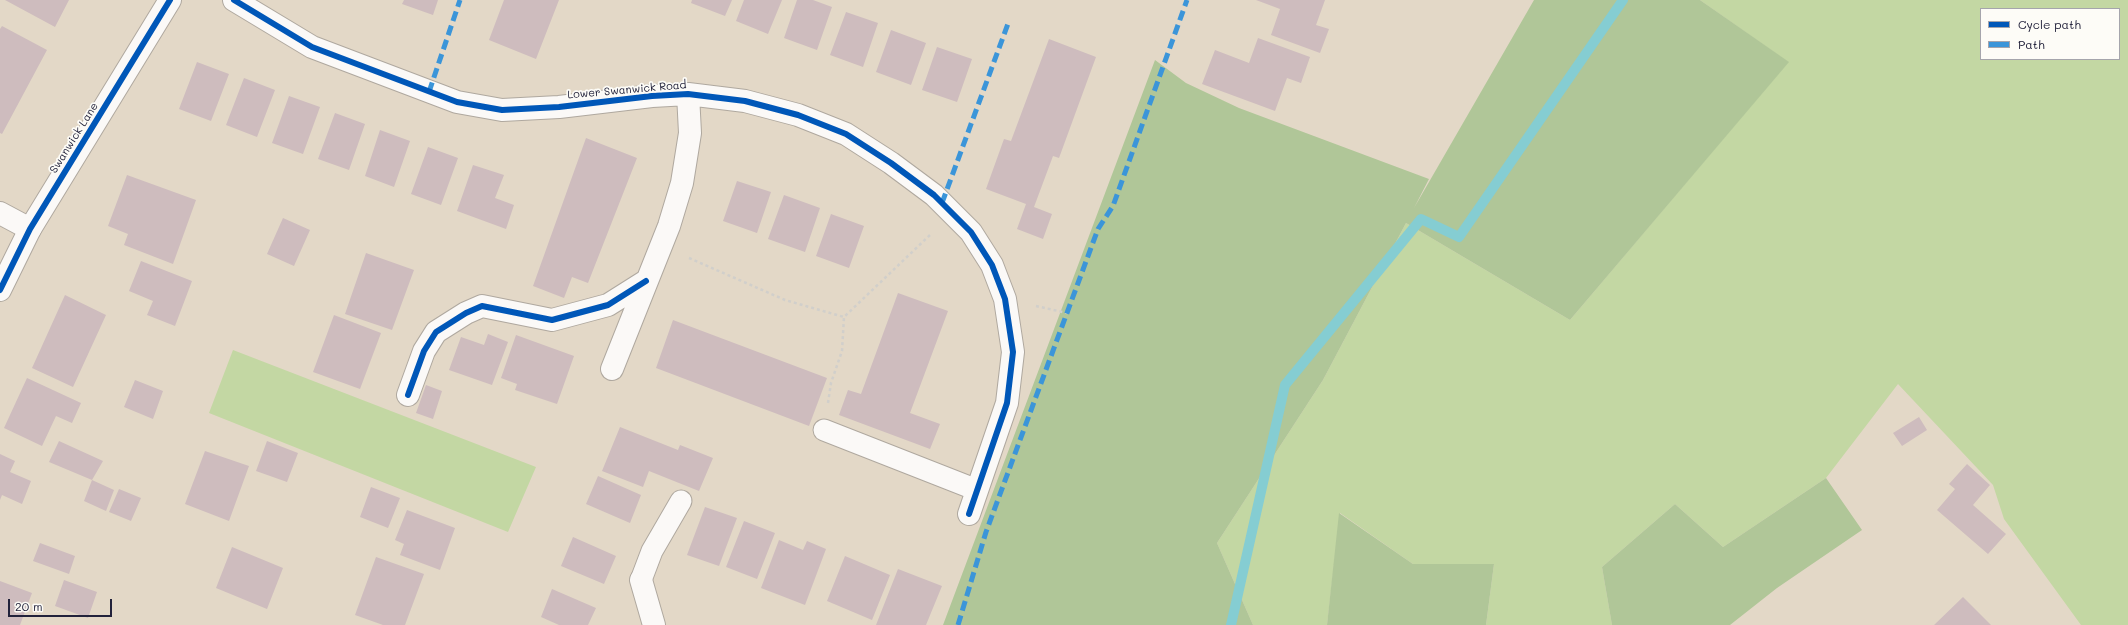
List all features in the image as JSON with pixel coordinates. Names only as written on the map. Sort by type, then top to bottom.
[{"type":"street","name":"Swanwick Lane","points":[[0,290],[30,229],[170,0]]},
{"type":"street","name":"Lower Swanwick Road","points":[[234,0],[312,47],[457,102],[502,110],[688,94],[746,100],[798,114],[846,134],[898,168],[934,195],[971,232],[992,265],[1005,299],[1012,352],[1008,403],[969,514]]},
{"type":"street","name":"Lower Swanwick Road","points":[[612,369],[669,226],[682,183],[690,133],[688,94]]},
{"type":"street","points":[[0,213],[30,229]]},
{"type":"street","points":[[408,395],[424,351],[436,332],[466,312],[482,306],[552,320],[608,305],[646,281]]},
{"type":"street","points":[[641,580],[654,625]]},
{"type":"lane","points":[[824,430],[977,490]]},
{"type":"lane","points":[[641,580],[652,551],[681,501]]},
{"type":"path","points":[[824,430],[832,383],[842,351],[844,317],[952,213]]},
{"type":"path","points":[[661,245],[784,300],[844,317]]},
{"type":"green space","points":[[1534,0],[1700,0],[1789,62],[1570,320],[1406,223],[1323,380],[1217,543],[1253,625],[943,625],[1155,60],[1186,83],[1239,108],[1429,179],[1414,208]]},
{"type":"green space","points":[[1700,0],[2128,0],[2128,625],[2081,625],[2004,519],[1993,485],[1898,384],[1826,478],[1723,547],[1675,504],[1602,567],[1612,625],[1486,625],[1494,564],[1413,564],[1340,513],[1327,625],[1253,625],[1217,543],[1323,380],[1406,223],[1570,320],[1788,62]]},
{"type":"green space","points":[[233,350],[536,467],[508,532],[209,413]]},
{"type":"green space","points":[[1826,478],[1862,530],[1777,588],[1730,625],[1612,625],[1602,567],[1675,504],[1723,547]]},
{"type":"green space","points":[[1339,513],[1413,564],[1494,564],[1486,625],[1327,625]]},
{"type":"building","points":[[5,0],[69,0],[55,27]]},
{"type":"building","points":[[404,0],[438,0],[433,15],[402,4]]},
{"type":"building","points":[[504,0],[559,0],[536,59],[489,40]]},
{"type":"building","points":[[692,0],[732,0],[725,16],[691,3]]},
{"type":"building","points":[[744,0],[782,0],[768,34],[736,21]]},
{"type":"building","points":[[797,0],[813,0],[832,7],[817,50],[784,38]]},
{"type":"building","points":[[1256,0],[1325,0],[1316,25],[1329,29],[1320,53],[1271,35],[1280,9]]},
{"type":"building","points":[[846,12],[878,23],[863,67],[830,55]]},
{"type":"building","points":[[2,26],[47,50],[2,134],[0,133],[0,29]]},
{"type":"building","points":[[891,30],[926,43],[911,85],[876,72]]},
{"type":"building","points":[[1258,38],[1310,57],[1301,83],[1287,78],[1275,111],[1202,84],[1215,50],[1249,63]]},
{"type":"building","points":[[1049,39],[1096,57],[1059,158],[1053,156],[1034,207],[1052,214],[1043,239],[1017,229],[1026,204],[986,189],[1004,139],[1011,141]]},
{"type":"building","points":[[937,47],[972,59],[957,102],[922,90]]},
{"type":"building","points":[[197,62],[229,74],[211,121],[179,109]]},
{"type":"building","points":[[244,78],[275,90],[257,137],[226,125]]},
{"type":"building","points":[[289,96],[320,107],[303,154],[272,143]]},
{"type":"building","points":[[335,113],[365,124],[349,170],[318,159]]},
{"type":"building","points":[[380,130],[410,141],[394,187],[365,176]]},
{"type":"building","points":[[586,138],[637,158],[588,283],[572,277],[564,298],[533,286]]},
{"type":"building","points":[[428,147],[458,158],[441,205],[411,194]]},
{"type":"building","points":[[473,165],[504,175],[495,198],[514,205],[506,229],[457,211]]},
{"type":"building","points":[[127,175],[196,200],[173,264],[124,245],[128,234],[108,226]]},
{"type":"building","points":[[737,181],[771,192],[757,233],[723,221]]},
{"type":"building","points":[[784,195],[820,208],[805,252],[768,239]]},
{"type":"building","points":[[831,214],[864,226],[849,268],[816,256]]},
{"type":"building","points":[[283,218],[310,230],[294,266],[267,254]]},
{"type":"building","points":[[366,253],[414,270],[392,330],[345,314]]},
{"type":"building","points":[[141,261],[192,281],[175,326],[147,315],[153,301],[129,291]]},
{"type":"building","points":[[898,293],[948,311],[910,413],[940,424],[930,449],[839,415],[848,390],[861,394]]},
{"type":"building","points":[[65,295],[106,315],[73,387],[32,368]]},
{"type":"building","points":[[334,315],[381,333],[360,389],[313,372]]},
{"type":"building","points":[[673,320],[827,378],[809,426],[656,368]]},
{"type":"building","points":[[488,334],[508,342],[492,385],[449,370],[461,337],[484,345]]},
{"type":"building","points":[[516,335],[574,356],[557,404],[515,390],[517,384],[501,378]]},
{"type":"building","points":[[27,378],[81,403],[72,423],[56,416],[42,446],[4,428]]},
{"type":"building","points":[[135,380],[163,391],[153,419],[124,407]]},
{"type":"building","points":[[426,385],[442,391],[433,419],[416,413]]},
{"type":"building","points":[[1919,417],[1927,430],[1902,446],[1893,433]]},
{"type":"building","points":[[620,427],[678,450],[680,445],[713,458],[699,491],[649,471],[643,487],[602,471]]},
{"type":"building","points":[[59,441],[103,461],[92,480],[49,462]]},
{"type":"building","points":[[267,441],[298,453],[287,482],[256,471]]},
{"type":"building","points":[[205,451],[249,466],[229,521],[185,504]]},
{"type":"building","points":[[0,454],[15,461],[10,472],[31,481],[22,504],[2,495],[0,500]]},
{"type":"building","points":[[1967,464],[1990,485],[1973,505],[2006,534],[1988,554],[1937,510],[1955,489],[1949,484]]},
{"type":"building","points":[[598,476],[641,495],[630,523],[586,504]]},
{"type":"building","points":[[92,480],[114,490],[106,511],[84,501]]},
{"type":"building","points":[[371,487],[400,498],[388,528],[360,517]]},
{"type":"building","points":[[119,489],[141,498],[131,521],[109,512]]},
{"type":"building","points":[[705,507],[737,518],[719,566],[687,555]]},
{"type":"building","points":[[407,510],[455,528],[440,570],[400,555],[404,544],[395,540]]},
{"type":"building","points":[[744,521],[775,533],[757,579],[726,567]]},
{"type":"building","points":[[573,537],[616,556],[604,584],[561,566]]},
{"type":"building","points":[[779,540],[803,550],[807,541],[826,549],[805,605],[761,588]]},
{"type":"building","points":[[40,543],[75,556],[69,574],[33,561]]},
{"type":"building","points":[[232,547],[283,568],[267,609],[216,588]]},
{"type":"building","points":[[845,556],[890,575],[872,620],[827,601]]},
{"type":"building","points":[[376,557],[424,574],[405,625],[383,625],[355,615]]},
{"type":"building","points":[[898,569],[942,586],[926,625],[876,625]]},
{"type":"building","points":[[64,580],[97,592],[88,618],[55,606]]},
{"type":"building","points":[[0,581],[32,593],[20,625],[0,625]]},
{"type":"building","points":[[552,589],[596,608],[588,625],[559,625],[541,617]]},
{"type":"building","points":[[1963,597],[1991,625],[1934,625]]},
{"type":"waterway","points":[[1231,625],[1285,385],[1421,219],[1459,237],[1623,0]]},
{"type":"marked path","points":[[429,92],[460,0]]},
{"type":"marked path","points":[[958,625],[986,532],[1098,229],[1113,206],[1187,0]]},
{"type":"marked path","points":[[942,203],[1009,21]]},
{"type":"cycle path","points":[[0,290],[30,229],[170,0]]},
{"type":"cycle path","points":[[234,0],[312,47],[457,102],[502,110],[559,107],[652,96],[688,94],[745,101],[798,115],[846,134],[891,163],[934,195],[971,232],[992,265],[1005,299],[1013,352],[1007,403],[969,514]]},
{"type":"cycle path","points":[[408,395],[424,351],[436,332],[466,313],[482,306],[552,320],[608,305],[646,281]]}]
